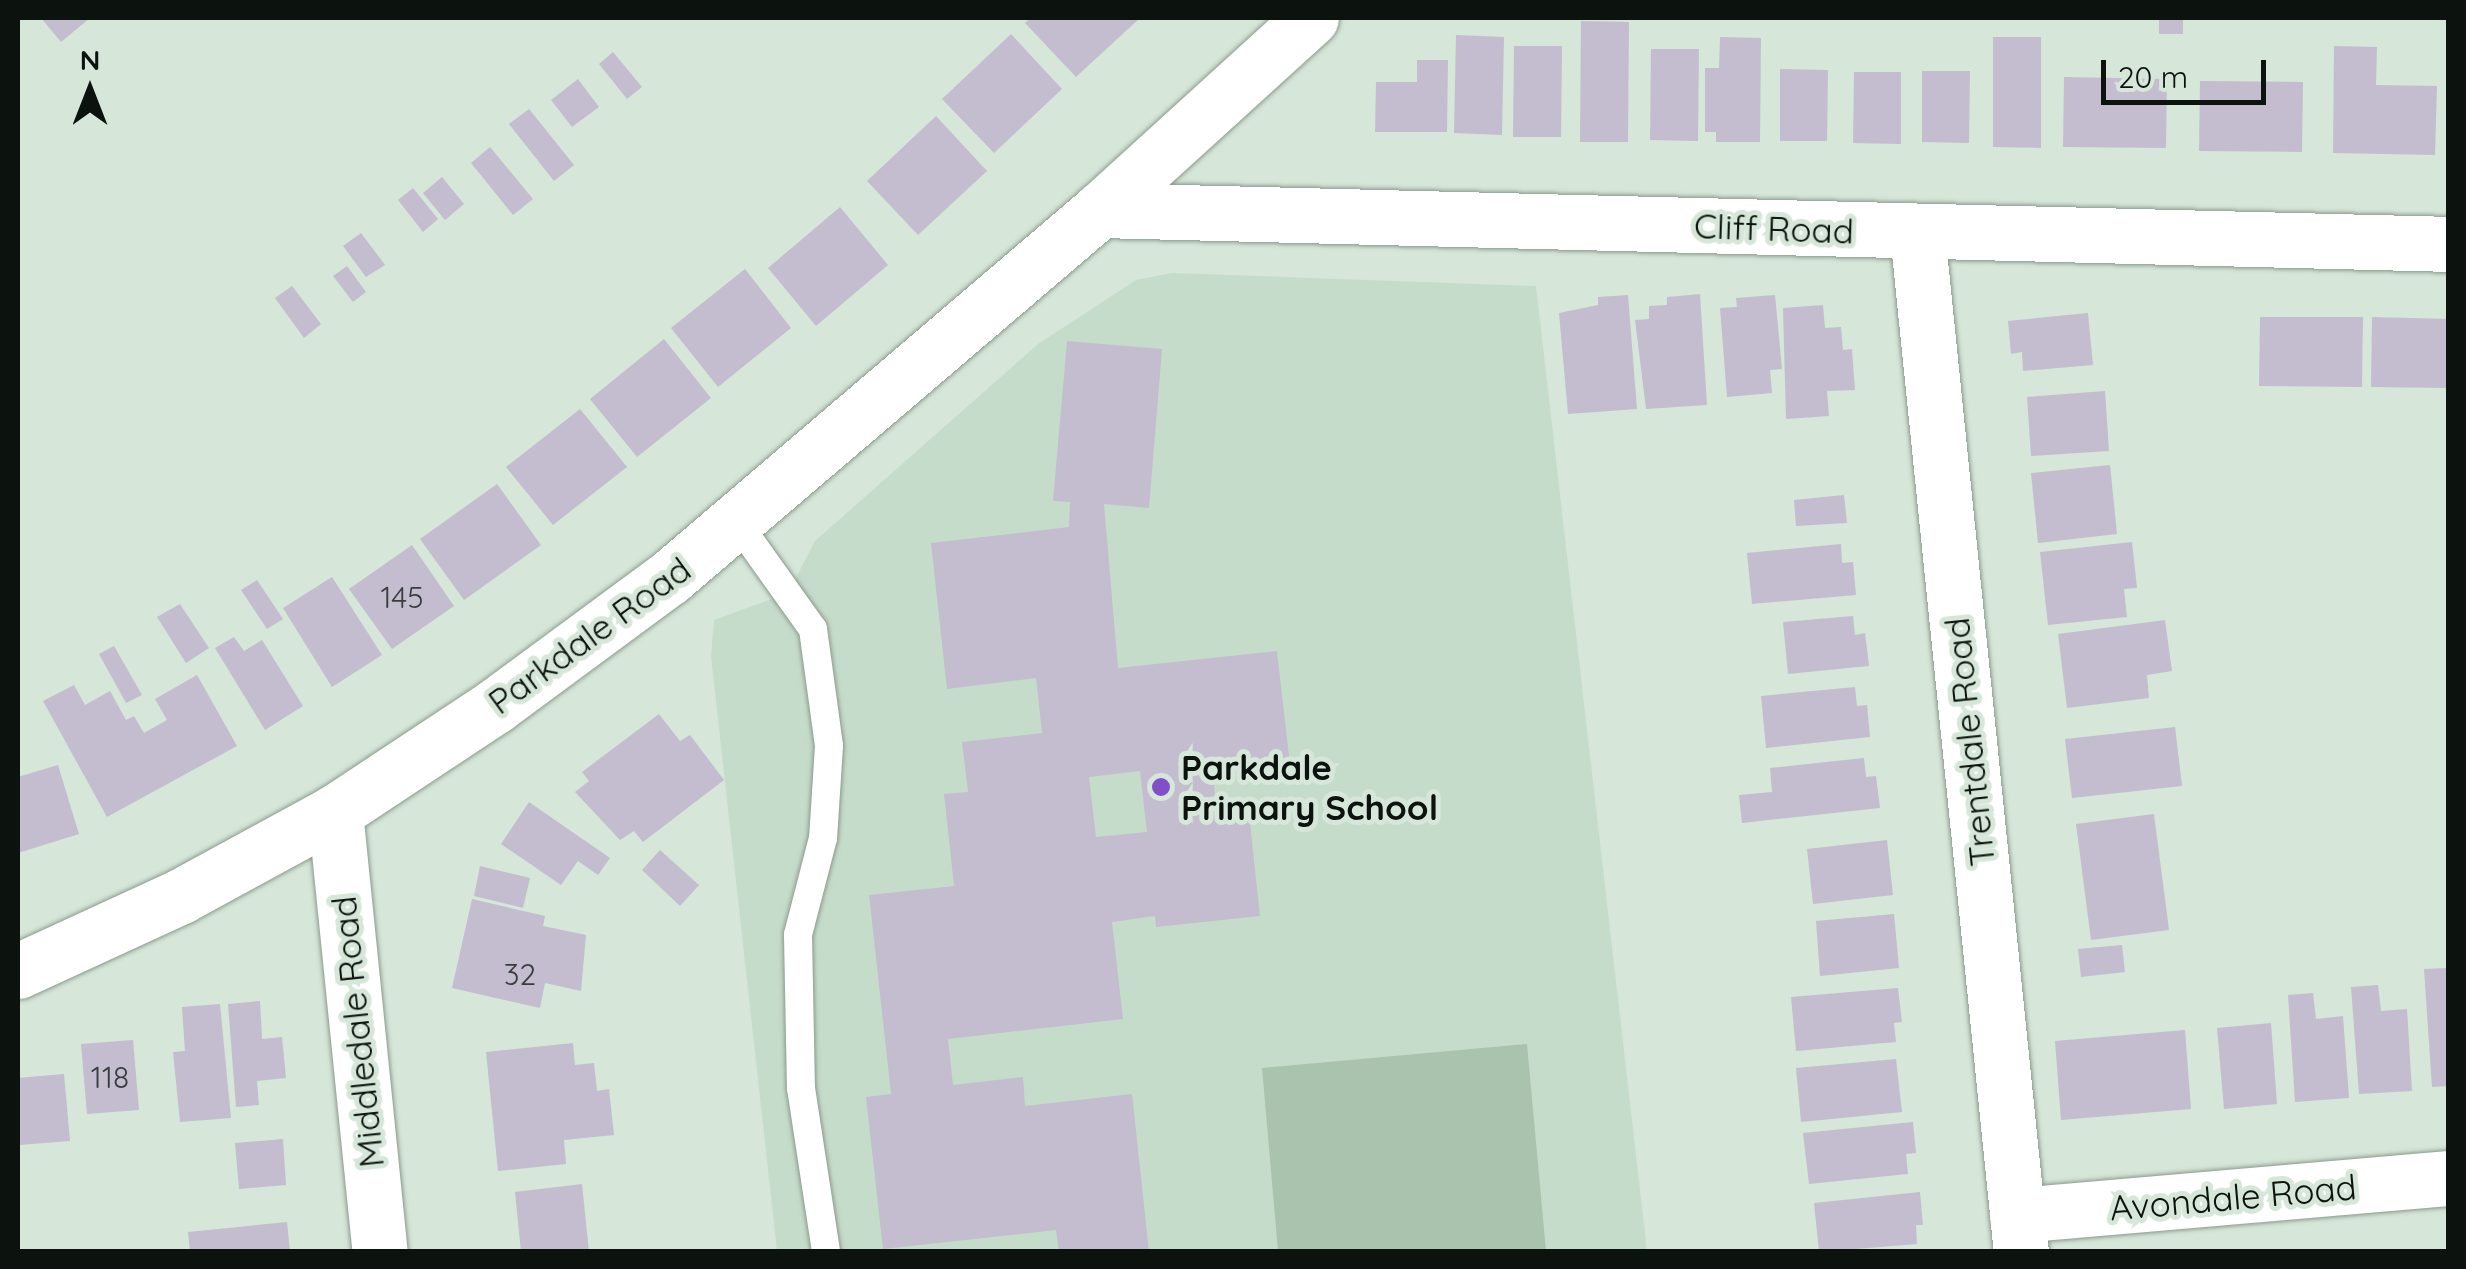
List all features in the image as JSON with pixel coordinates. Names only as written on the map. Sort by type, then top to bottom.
[{"type":"street","name":"Parkdale Road","points":[[18,971],[181,896],[334,812],[495,706],[738,524],[1100,210],[1310,18]]},
{"type":"street","name":"Cliff Road","points":[[1100,210],[2448,244]]},
{"type":"street","name":"Trentdale Road","points":[[1917,232],[2019,1234]]},
{"type":"street","name":"Middledale Road","points":[[334,812],[380,1252]]},
{"type":"street","name":"Avondale Road","points":[[2019,1234],[2448,1178]]},
{"type":"lane","points":[[738,524],[814,629],[830,746],[823,838],[798,935],[801,1088],[826,1252]]},
{"type":"shaded area","name":"Parkdale Primary School","points":[[1172,273],[1536,286],[1647,1251],[777,1251],[711,656],[714,620],[788,593],[815,541],[1038,344],[1136,280]]},
{"type":"shaded area","points":[[1527,1044],[1546,1251],[1278,1251],[1262,1068]]},
{"type":"building","points":[[41,18],[90,18],[61,42]]},
{"type":"building","points":[[1031,18],[1140,18],[1076,77],[1025,23]]},
{"type":"building","points":[[2159,18],[2183,18],[2183,34],[2159,34]]},
{"type":"building","points":[[1581,21],[1629,22],[1628,142],[1580,142]]},
{"type":"building","points":[[1011,34],[1062,89],[994,153],[942,99]]},
{"type":"building","points":[[1456,35],[1504,37],[1502,135],[1454,133]]},
{"type":"building","points":[[1720,37],[1761,38],[1760,142],[1716,142],[1716,132],[1705,132],[1705,68],[1719,68]]},
{"type":"building","points":[[1993,37],[2041,37],[2041,148],[1993,147]]},
{"type":"building","points":[[1514,46],[1562,46],[1561,137],[1513,137]]},
{"type":"building","points":[[2334,46],[2377,47],[2376,85],[2437,86],[2435,155],[2333,153]]},
{"type":"building","points":[[1651,49],[1699,49],[1698,141],[1650,140]]},
{"type":"building","points":[[613,52],[642,87],[627,99],[599,64]]},
{"type":"building","points":[[1417,60],[1448,60],[1447,132],[1375,132],[1376,82],[1417,82]]},
{"type":"building","points":[[1780,69],[1828,70],[1827,141],[1780,141]]},
{"type":"building","points":[[1922,71],[1970,71],[1969,143],[1922,142]]},
{"type":"building","points":[[1854,72],[1901,72],[1901,144],[1853,143]]},
{"type":"building","points":[[2064,77],[2167,79],[2166,148],[2063,147]]},
{"type":"building","points":[[578,79],[599,107],[572,127],[551,100]]},
{"type":"building","points":[[2200,81],[2303,82],[2302,152],[2199,151]]},
{"type":"building","points":[[529,109],[574,165],[554,181],[509,124]]},
{"type":"building","points":[[936,116],[987,171],[918,235],[867,181]]},
{"type":"building","points":[[490,147],[533,199],[513,215],[471,163]]},
{"type":"building","points":[[442,177],[464,204],[445,220],[423,193]]},
{"type":"building","points":[[413,188],[438,219],[423,232],[398,200]]},
{"type":"building","points":[[840,207],[888,265],[816,326],[768,268]]},
{"type":"building","points":[[361,233],[385,265],[366,277],[343,246]]},
{"type":"building","points":[[347,266],[366,292],[353,302],[333,276]]},
{"type":"building","points":[[745,269],[791,328],[718,387],[671,328]]},
{"type":"building","points":[[292,286],[321,324],[304,338],[275,298]]},
{"type":"building","points":[[1700,294],[1707,405],[1646,409],[1635,320],[1649,319],[1649,306],[1667,305],[1667,297]]},
{"type":"building","points":[[1628,295],[1637,409],[1568,414],[1559,313],[1598,305],[1598,297]]},
{"type":"building","points":[[1775,295],[1782,369],[1770,370],[1772,393],[1727,397],[1720,308],[1737,307],[1736,298]]},
{"type":"building","points":[[1823,305],[1825,328],[1841,327],[1843,350],[1852,349],[1855,390],[1827,391],[1829,416],[1786,419],[1783,308]]},
{"type":"building","points":[[2088,313],[2093,365],[2023,371],[2022,352],[2011,354],[2008,321]]},
{"type":"building","points":[[2260,317],[2363,317],[2362,387],[2259,386]]},
{"type":"building","points":[[2372,317],[2448,319],[2448,388],[2371,387]]},
{"type":"building","points":[[664,339],[711,398],[637,457],[590,399]]},
{"type":"building","points":[[1067,341],[1162,349],[1149,508],[1104,504],[1118,668],[1277,651],[1290,765],[1213,773],[1216,808],[1248,804],[1260,916],[1156,927],[1155,916],[1112,922],[1123,1019],[948,1039],[953,1085],[1023,1077],[1025,1106],[1132,1094],[1149,1251],[1059,1252],[1056,1230],[883,1249],[866,1097],[891,1094],[869,895],[954,886],[944,794],[968,792],[962,742],[1042,733],[1036,678],[947,689],[931,543],[1069,527],[1070,502],[1053,501]],"holes":[[[1140,771],[1147,832],[1096,837],[1089,777]]]},
{"type":"building","points":[[2105,391],[2109,451],[2031,456],[2027,397]]},
{"type":"building","points":[[580,409],[627,467],[553,525],[506,467]]},
{"type":"building","points":[[2110,465],[2117,534],[2038,543],[2031,473]]},
{"type":"building","points":[[497,484],[541,545],[464,600],[420,539]]},
{"type":"building","points":[[1844,495],[1847,523],[1796,526],[1794,500]]},
{"type":"building","points":[[2132,542],[2137,588],[2124,589],[2127,617],[2048,625],[2040,552]]},
{"type":"building","points":[[1841,544],[1842,563],[1853,562],[1856,595],[1752,604],[1747,553]]},
{"type":"building","points":[[412,545],[454,606],[392,649],[349,589]]},
{"type":"building","points":[[332,577],[382,655],[332,687],[283,608]]},
{"type":"building","points":[[257,580],[283,619],[267,629],[241,590]]},
{"type":"building","points":[[180,604],[209,648],[186,663],[157,617]]},
{"type":"building","points":[[1853,616],[1855,635],[1865,633],[1869,666],[1788,674],[1783,622]]},
{"type":"building","points":[[2165,620],[2172,671],[2147,675],[2149,698],[2067,708],[2058,634]]},
{"type":"building","points":[[234,637],[244,651],[262,640],[303,706],[265,730],[215,648]]},
{"type":"building","points":[[114,646],[142,695],[126,703],[99,654]]},
{"type":"building","points":[[197,675],[237,746],[107,817],[43,701],[74,685],[85,705],[110,691],[126,720],[134,716],[144,733],[167,720],[155,699]]},
{"type":"building","points":[[1855,687],[1857,706],[1867,705],[1870,737],[1766,748],[1761,696]]},
{"type":"building","points":[[659,714],[680,741],[690,735],[724,780],[643,842],[634,831],[620,840],[575,792],[589,781],[582,772]]},
{"type":"building","points":[[2175,727],[2182,786],[2072,798],[2065,739]]},
{"type":"building","points":[[1864,758],[1866,777],[1876,776],[1880,808],[1742,823],[1739,795],[1772,792],[1770,768]]},
{"type":"building","points":[[58,765],[79,834],[18,853],[18,777]]},
{"type":"building","points":[[529,802],[610,858],[598,875],[578,861],[561,885],[501,844]]},
{"type":"building","points":[[2154,814],[2169,930],[2091,940],[2076,824]]},
{"type":"building","points":[[1887,840],[1893,895],[1813,904],[1807,849]]},
{"type":"building","points":[[660,850],[699,885],[680,906],[642,870]]},
{"type":"building","points":[[480,866],[530,878],[523,908],[474,896]]},
{"type":"building","points":[[472,899],[545,916],[543,926],[586,935],[581,991],[545,983],[540,1008],[452,988]]},
{"type":"building","points":[[1894,914],[1899,968],[1820,976],[1816,921]]},
{"type":"building","points":[[2122,945],[2125,972],[2081,977],[2078,949]]},
{"type":"building","points":[[2448,968],[2448,1086],[2432,1087],[2424,969]]},
{"type":"building","points":[[2378,985],[2381,1011],[2407,1009],[2412,1091],[2359,1094],[2351,987]]},
{"type":"building","points":[[1898,988],[1902,1022],[1894,1023],[1896,1042],[1796,1051],[1791,997]]},
{"type":"building","points":[[2313,993],[2316,1019],[2343,1016],[2349,1098],[2295,1102],[2288,995]]},
{"type":"building","points":[[260,1001],[262,1039],[282,1037],[286,1078],[257,1081],[259,1105],[236,1107],[228,1004]]},
{"type":"building","points":[[220,1004],[231,1118],[180,1122],[173,1052],[185,1051],[182,1007]]},
{"type":"building","points":[[2271,1023],[2277,1104],[2224,1109],[2217,1028]]},
{"type":"building","points":[[2185,1030],[2191,1109],[2061,1120],[2055,1041]]},
{"type":"building","points":[[133,1040],[139,1110],[87,1114],[81,1044]]},
{"type":"building","points":[[573,1043],[575,1065],[594,1063],[597,1091],[609,1089],[614,1135],[564,1140],[566,1164],[498,1171],[486,1052]]},
{"type":"building","points":[[1896,1059],[1902,1112],[1801,1122],[1796,1068]]},
{"type":"building","points":[[64,1074],[70,1141],[19,1145],[18,1078]]},
{"type":"building","points":[[1913,1122],[1916,1153],[1906,1154],[1908,1174],[1809,1184],[1803,1133]]},
{"type":"building","points":[[283,1139],[286,1185],[239,1189],[235,1143]]},
{"type":"building","points":[[582,1184],[589,1252],[521,1252],[515,1192]]},
{"type":"building","points":[[1920,1192],[1923,1225],[1916,1225],[1917,1244],[1819,1252],[1814,1203]]},
{"type":"building","points":[[287,1222],[290,1252],[190,1252],[188,1232]]},
{"type":"place","name":"Parkdale Primary School","points":[[1161,787]]}]
